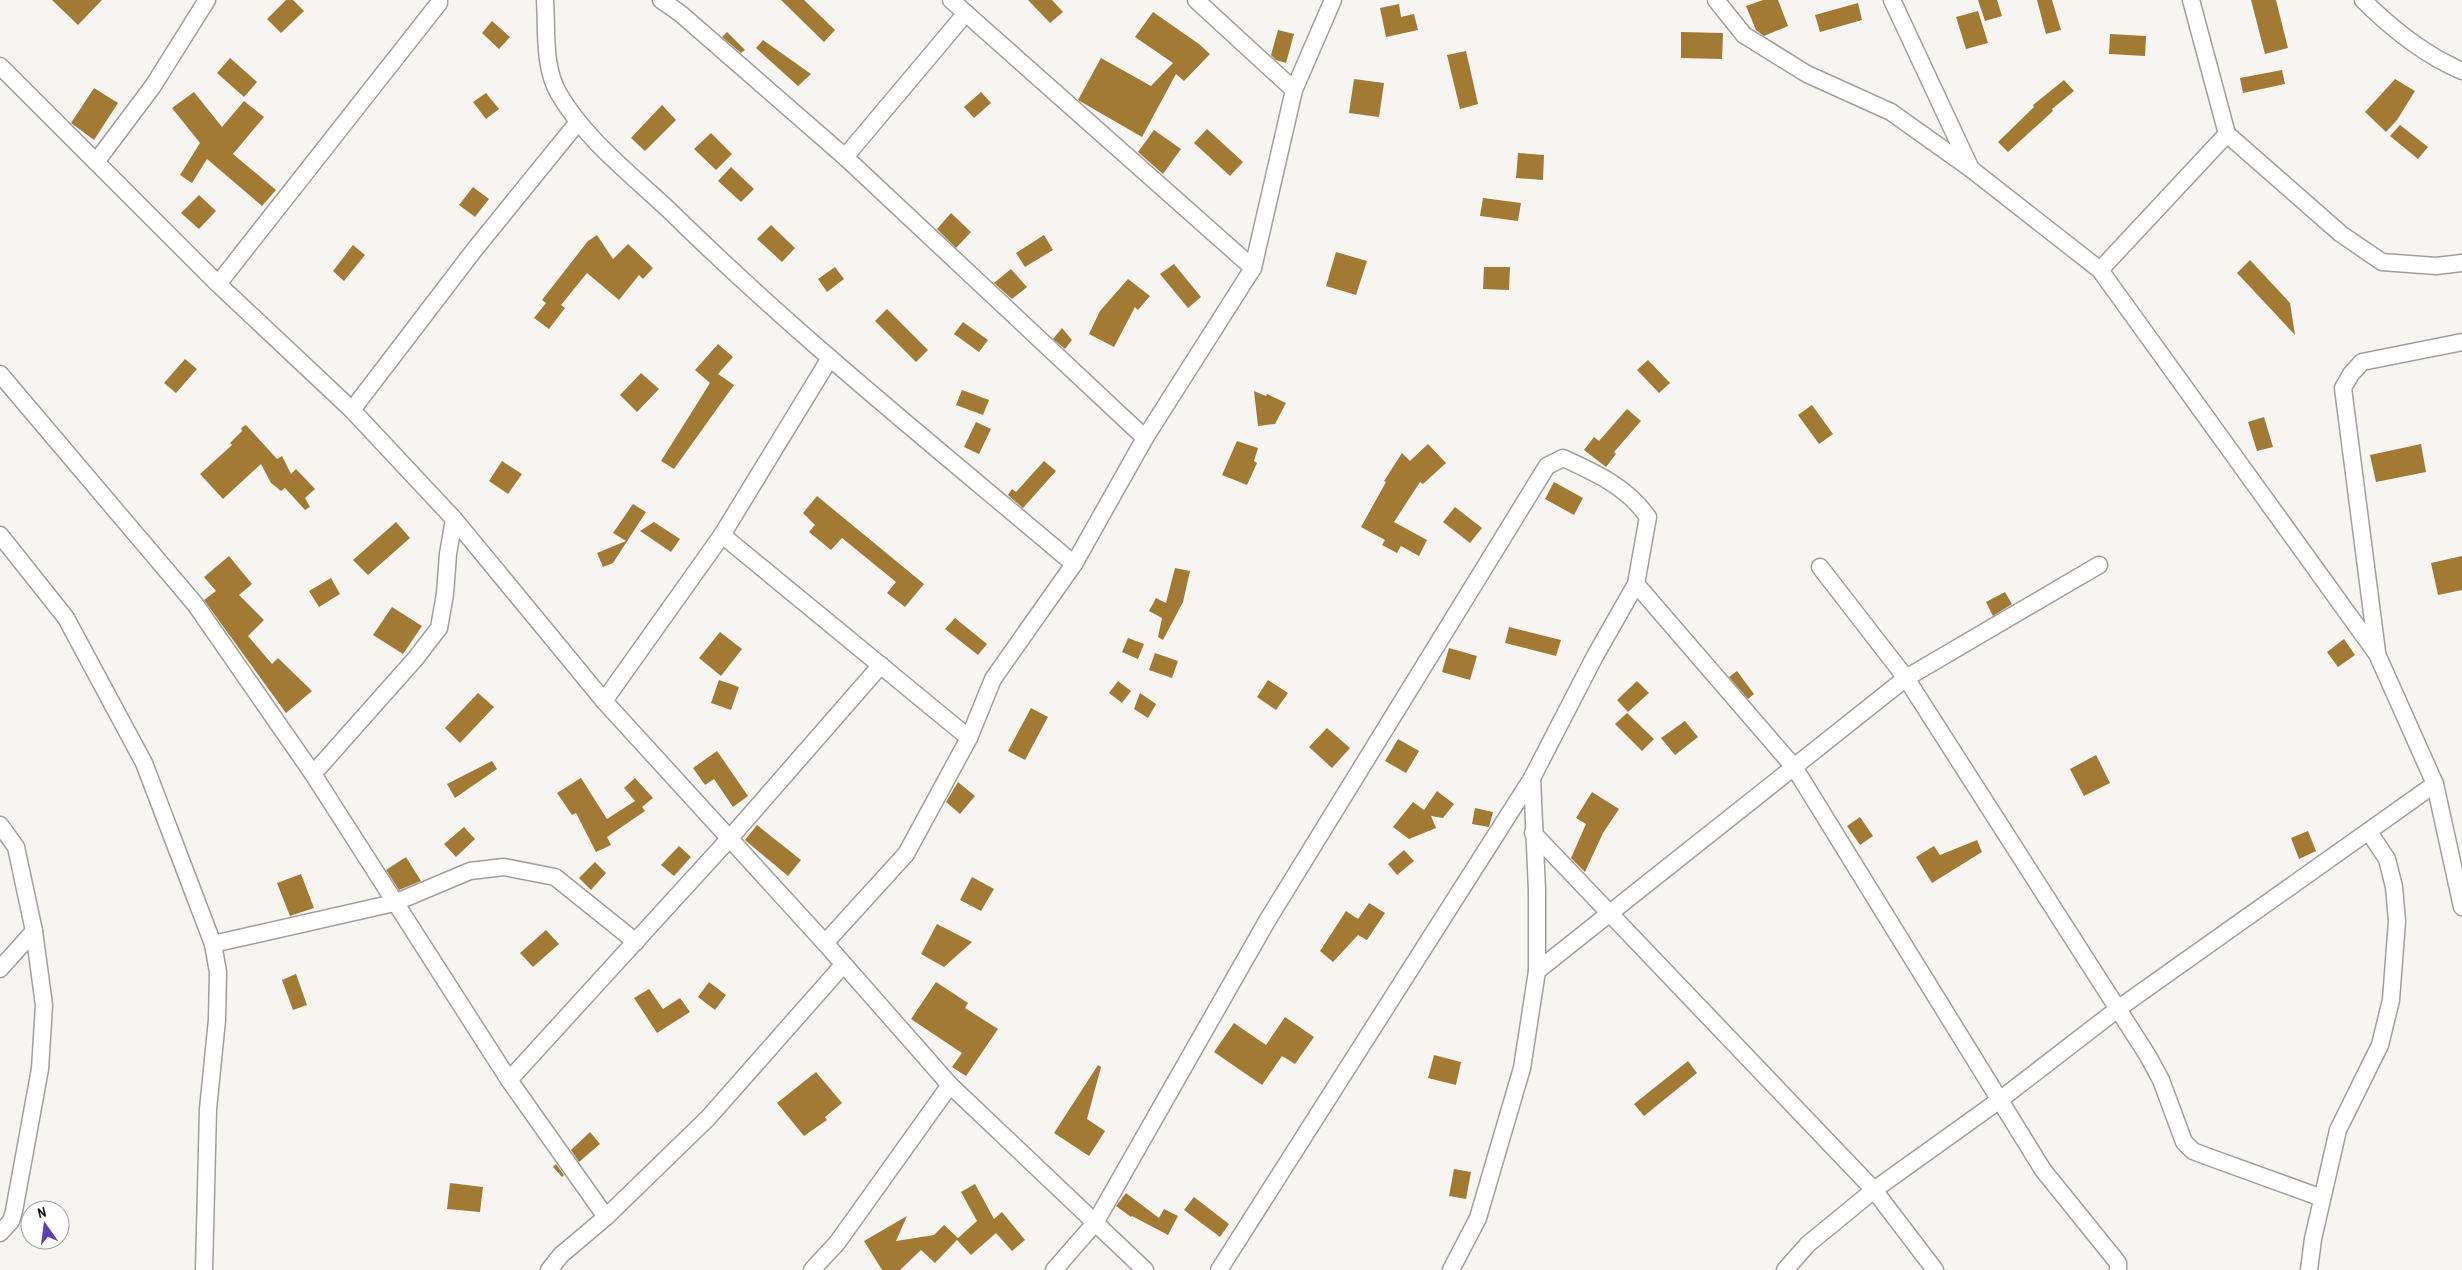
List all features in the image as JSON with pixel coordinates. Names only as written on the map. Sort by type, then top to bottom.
[{"type":"street","points":[[96,162],[152,86],[207,0]]},
{"type":"street","points":[[218,284],[439,3],[438,0]]},
{"type":"street","points":[[546,0],[550,72],[558,92],[578,122],[714,254],[830,358],[1074,564]]},
{"type":"street","points":[[661,0],[680,14],[845,157],[1145,438]]},
{"type":"street","points":[[951,0],[1253,268]]},
{"type":"street","points":[[1196,0],[1294,90]]},
{"type":"street","points":[[825,943],[906,854],[969,738],[993,679],[1074,564],[1145,438],[1253,268],[1294,90],[1333,0]]},
{"type":"street","points":[[1716,0],[1744,35],[1807,74],[1891,112],[1971,169],[2100,270],[2377,654],[2435,784],[2462,907]]},
{"type":"street","points":[[1892,0],[1971,169]]},
{"type":"street","points":[[2191,0],[2227,134],[2341,234],[2382,262],[2436,266],[2462,263]]},
{"type":"street","points":[[2363,0],[2383,20],[2414,43],[2462,71]]},
{"type":"street","points":[[845,157],[966,13]]},
{"type":"street","points":[[0,66],[218,284],[352,410],[454,519],[604,700],[825,943],[950,1086],[1145,1270]]},
{"type":"street","points":[[352,410],[475,249],[578,122]]},
{"type":"street","points":[[2100,270],[2227,134]]},
{"type":"street","points":[[2377,654],[2343,388],[2351,374],[2362,362],[2462,342]]},
{"type":"street","points":[[604,700],[722,535],[830,358]]},
{"type":"street","points":[[0,374],[195,604],[313,774],[394,903],[510,1080],[606,1218]]},
{"type":"street","points":[[1054,1270],[1095,1223],[1268,921],[1547,466],[1563,458],[1602,475],[1636,500],[1648,517],[1636,584],[1595,656],[1532,778],[1219,1270]]},
{"type":"street","points":[[313,774],[416,658],[438,628],[445,594],[448,554],[454,519]]},
{"type":"street","points":[[0,535],[66,618],[144,763],[213,944],[218,972],[217,1020],[208,1109],[204,1270]]},
{"type":"street","points":[[722,535],[969,738]]},
{"type":"street","points":[[1537,971],[1906,678],[2099,565]]},
{"type":"street","points":[[1820,567],[1906,678],[2119,1008],[2161,1080],[2184,1142],[2193,1151],[2322,1198]]},
{"type":"street","points":[[1636,584],[1794,767],[2001,1099],[2043,1170],[2118,1263],[2118,1270]]},
{"type":"street","points":[[510,1080],[730,838],[881,665]]},
{"type":"street","points":[[1451,1270],[1478,1218],[1522,1068],[1537,971],[1537,890],[1532,778]]},
{"type":"street","points":[[1785,1270],[1808,1244],[1874,1190],[2001,1099],[2119,1008],[2435,784]]},
{"type":"street","points":[[0,825],[16,847],[34,931],[44,1005],[40,1070],[14,1211],[11,1221],[0,1233]]},
{"type":"street","points":[[2309,1270],[2322,1198],[2338,1130],[2380,1045],[2391,1000],[2397,922],[2394,887],[2387,859],[2369,832]]},
{"type":"street","points":[[1533,833],[1874,1190],[1935,1270]]},
{"type":"street","points":[[213,944],[394,903],[470,871],[504,866],[555,877],[636,942]]},
{"type":"street","points":[[0,969],[34,931]]},
{"type":"street","points":[[549,1270],[561,1255],[606,1218],[708,1118],[843,965]]},
{"type":"street","points":[[812,1270],[837,1243],[950,1086]]},
{"type":"building","points":[[52,0],[102,0],[78,25]]},
{"type":"building","points":[[286,0],[293,0],[304,11],[281,33],[267,19]]},
{"type":"building","points":[[781,0],[804,0],[835,30],[824,42]]},
{"type":"building","points":[[1028,0],[1052,0],[1063,12],[1050,23]]},
{"type":"building","points":[[1763,0],[1778,0],[1788,26],[1764,36],[1756,30],[1746,6]]},
{"type":"building","points":[[1978,0],[1997,0],[2002,16],[1985,21]]},
{"type":"building","points":[[2037,0],[2052,0],[2061,30],[2046,34]]},
{"type":"building","points":[[2251,0],[2276,0],[2288,48],[2265,54]]},
{"type":"building","points":[[1858,3],[1862,20],[1820,32],[1815,15]]},
{"type":"building","points":[[1399,4],[1401,17],[1414,14],[1418,30],[1386,37],[1380,8]]},
{"type":"building","points":[[1978,11],[1988,43],[1966,49],[1956,17]]},
{"type":"building","points":[[1153,12],[1199,44],[1210,54],[1184,81],[1176,74],[1142,137],[1078,100],[1101,58],[1151,86],[1173,63],[1135,37]]},
{"type":"building","points":[[492,21],[510,37],[499,49],[482,33]]},
{"type":"building","points":[[1278,30],[1294,34],[1286,63],[1276,60],[1271,55]]},
{"type":"building","points":[[727,32],[745,50],[741,53],[722,37]]},
{"type":"building","points":[[1681,32],[1723,33],[1722,59],[1681,58]]},
{"type":"building","points":[[2110,34],[2146,36],[2145,56],[2109,54]]},
{"type":"building","points":[[763,40],[811,74],[798,86],[756,48]]},
{"type":"building","points":[[1466,51],[1478,104],[1460,109],[1447,55]]},
{"type":"building","points":[[230,58],[257,82],[244,97],[217,73]]},
{"type":"building","points":[[2282,70],[2285,84],[2243,93],[2240,78]]},
{"type":"building","points":[[1354,79],[1384,83],[1379,117],[1349,113]]},
{"type":"building","points":[[2395,79],[2415,91],[2397,120],[2386,132],[2365,112]]},
{"type":"building","points":[[2064,80],[2074,91],[2052,109],[2053,111],[2008,152],[1998,142],[2034,107],[2033,105]]},
{"type":"building","points":[[94,88],[118,103],[94,140],[71,123]]},
{"type":"building","points":[[194,92],[222,127],[244,101],[264,117],[233,154],[276,190],[262,206],[207,159],[192,183],[180,175],[200,143],[172,108]]},
{"type":"building","points":[[981,92],[991,103],[974,118],[964,107]]},
{"type":"building","points":[[486,93],[499,109],[486,119],[473,102]]},
{"type":"building","points":[[662,105],[676,120],[645,151],[631,138]]},
{"type":"building","points":[[2400,125],[2428,147],[2418,159],[2390,136]]},
{"type":"building","points":[[1207,129],[1243,162],[1230,176],[1194,143]]},
{"type":"building","points":[[1154,130],[1181,149],[1163,174],[1138,152]]},
{"type":"building","points":[[711,133],[732,154],[716,170],[694,149]]},
{"type":"building","points":[[1518,153],[1544,155],[1543,180],[1516,178]]},
{"type":"building","points":[[731,167],[754,189],[741,202],[718,181]]},
{"type":"building","points":[[473,187],[489,199],[475,217],[459,205]]},
{"type":"building","points":[[199,195],[216,211],[199,229],[181,213]]},
{"type":"building","points":[[1483,198],[1521,203],[1518,221],[1480,216]]},
{"type":"building","points":[[951,213],[971,232],[956,248],[937,229]]},
{"type":"building","points":[[771,225],[795,248],[782,262],[757,239]]},
{"type":"building","points":[[597,235],[613,259],[628,244],[653,268],[643,279],[639,275],[619,300],[587,273],[561,305],[565,308],[549,329],[534,318],[546,303],[542,300],[588,241]]},
{"type":"building","points":[[1044,235],[1053,250],[1025,267],[1016,253]]},
{"type":"building","points":[[353,245],[365,255],[344,281],[333,271]]},
{"type":"building","points":[[1336,252],[1367,261],[1356,295],[1326,286]]},
{"type":"building","points":[[2250,260],[2290,303],[2295,335],[2237,273]]},
{"type":"building","points":[[1174,264],[1201,297],[1188,308],[1160,274]]},
{"type":"building","points":[[835,267],[844,279],[827,292],[818,279]]},
{"type":"building","points":[[1484,267],[1510,267],[1509,290],[1483,289]]},
{"type":"building","points":[[1011,269],[1027,287],[1012,299],[994,283]]},
{"type":"building","points":[[1128,279],[1150,296],[1138,310],[1135,307],[1114,347],[1089,334],[1100,311]]},
{"type":"building","points":[[887,309],[928,350],[916,362],[875,321]]},
{"type":"building","points":[[963,322],[988,340],[979,352],[954,334]]},
{"type":"building","points":[[1062,328],[1072,340],[1065,349],[1053,339]]},
{"type":"building","points":[[718,344],[733,357],[718,374],[734,385],[674,469],[661,461],[710,383],[695,370]]},
{"type":"building","points":[[185,359],[197,369],[176,393],[164,383]]},
{"type":"building","points":[[1648,360],[1670,383],[1659,393],[1637,370]]},
{"type":"building","points":[[641,373],[659,389],[637,412],[620,395]]},
{"type":"building","points":[[962,390],[989,400],[983,415],[956,405]]},
{"type":"building","points":[[1254,391],[1266,396],[1267,394],[1286,403],[1275,424],[1258,426]]},
{"type":"building","points":[[1812,405],[1833,434],[1819,444],[1798,415]]},
{"type":"building","points":[[1627,409],[1641,421],[1614,452],[1616,454],[1606,467],[1584,450],[1594,437],[1599,441]]},
{"type":"building","points":[[2264,417],[2273,447],[2257,451],[2248,422]]},
{"type":"building","points":[[976,422],[991,429],[979,454],[964,447]]},
{"type":"building","points":[[246,425],[277,459],[282,456],[291,474],[296,469],[315,489],[305,498],[310,507],[305,510],[285,488],[281,491],[271,483],[261,464],[223,499],[200,474],[232,445],[230,443],[242,431],[241,428]]},
{"type":"building","points":[[1237,441],[1258,448],[1254,461],[1257,463],[1247,485],[1222,475]]},
{"type":"building","points":[[1428,444],[1446,463],[1423,484],[1420,482],[1394,522],[1427,540],[1419,556],[1401,546],[1397,553],[1382,545],[1385,540],[1361,527],[1386,482],[1384,481],[1402,453],[1410,461]]},
{"type":"building","points":[[2421,444],[2426,472],[2376,482],[2370,455]]},
{"type":"building","points":[[502,461],[522,474],[508,494],[489,481]]},
{"type":"building","points":[[1044,461],[1056,471],[1023,508],[1008,495],[1012,489],[1016,492]]},
{"type":"building","points":[[1554,482],[1583,498],[1574,515],[1545,499]]},
{"type":"building","points":[[817,496],[924,584],[905,607],[887,593],[896,582],[842,538],[831,550],[809,532],[815,525],[803,513]]},
{"type":"building","points":[[633,504],[646,512],[613,563],[603,567],[597,553],[626,541],[613,533]]},
{"type":"building","points":[[1455,507],[1482,528],[1470,543],[1443,522]]},
{"type":"building","points":[[396,522],[410,538],[368,575],[353,560]]},
{"type":"building","points":[[654,522],[680,539],[671,552],[640,531]]},
{"type":"building","points":[[229,556],[252,584],[239,595],[264,620],[248,636],[272,664],[278,658],[312,691],[286,713],[204,600],[216,591],[204,577]]},
{"type":"building","points":[[2462,556],[2462,590],[2438,595],[2431,563]]},
{"type":"building","points":[[1175,568],[1190,571],[1183,602],[1163,640],[1158,637],[1162,618],[1149,611],[1156,598],[1166,603]]},
{"type":"building","points":[[331,578],[340,594],[319,607],[309,591]]},
{"type":"building","points":[[2005,592],[2012,604],[1993,616],[1986,602]]},
{"type":"building","points":[[392,607],[422,626],[403,654],[373,635]]},
{"type":"building","points":[[955,618],[987,644],[978,655],[945,629]]},
{"type":"building","points":[[1509,627],[1561,640],[1556,656],[1505,643]]},
{"type":"building","points":[[720,632],[742,649],[721,676],[699,658]]},
{"type":"building","points":[[1128,638],[1144,644],[1138,659],[1122,652]]},
{"type":"building","points":[[2344,639],[2355,655],[2338,667],[2327,652]]},
{"type":"building","points":[[1449,648],[1477,656],[1470,680],[1442,672]]},
{"type":"building","points":[[1155,653],[1178,661],[1172,678],[1149,670]]},
{"type":"building","points":[[1737,671],[1754,694],[1748,699],[1729,677]]},
{"type":"building","points":[[719,680],[739,687],[731,710],[711,703]]},
{"type":"building","points":[[1268,680],[1288,693],[1276,710],[1257,697]]},
{"type":"building","points":[[1118,681],[1131,691],[1122,703],[1109,693]]},
{"type":"building","points":[[1637,681],[1649,693],[1628,712],[1617,700]]},
{"type":"building","points":[[478,693],[494,707],[460,743],[445,728]]},
{"type":"building","points":[[1140,693],[1156,704],[1148,718],[1134,709]]},
{"type":"building","points":[[1031,708],[1048,717],[1025,760],[1008,751]]},
{"type":"building","points":[[1627,713],[1654,739],[1642,751],[1615,724]]},
{"type":"building","points":[[1685,721],[1698,737],[1675,755],[1661,738]]},
{"type":"building","points":[[1327,728],[1350,748],[1332,768],[1309,747]]},
{"type":"building","points":[[1398,739],[1419,751],[1406,773],[1385,761]]},
{"type":"building","points":[[717,751],[748,796],[733,807],[714,779],[705,785],[693,768]]},
{"type":"building","points":[[2096,755],[2110,783],[2084,796],[2070,769]]},
{"type":"building","points":[[492,761],[497,769],[455,798],[447,784]]},
{"type":"building","points":[[581,778],[607,819],[635,801],[624,788],[635,778],[653,798],[642,807],[645,811],[607,837],[611,845],[596,852],[576,813],[572,815],[557,793]]},
{"type":"building","points":[[958,782],[975,796],[960,814],[946,802]]},
{"type":"building","points":[[1437,791],[1454,804],[1443,818],[1431,816],[1436,828],[1409,839],[1393,827],[1413,802],[1424,810]]},
{"type":"building","points":[[1592,792],[1619,809],[1603,833],[1585,872],[1571,858],[1586,824],[1576,818]]},
{"type":"building","points":[[1475,808],[1493,812],[1489,827],[1472,824]]},
{"type":"building","points":[[1860,817],[1873,836],[1860,845],[1847,826]]},
{"type":"building","points":[[757,825],[801,860],[788,876],[745,840]]},
{"type":"building","points":[[464,827],[475,839],[456,857],[444,844]]},
{"type":"building","points":[[2308,831],[2316,851],[2299,859],[2291,838]]},
{"type":"building","points":[[1977,840],[1982,852],[1932,883],[1916,857],[1934,846],[1940,855]]},
{"type":"building","points":[[679,846],[691,857],[674,876],[661,865]]},
{"type":"building","points":[[1404,850],[1414,861],[1397,875],[1388,864]]},
{"type":"building","points":[[406,857],[421,881],[399,890],[386,870]]},
{"type":"building","points":[[595,862],[606,873],[591,890],[579,878]]},
{"type":"building","points":[[301,874],[314,908],[290,916],[277,883]]},
{"type":"building","points":[[972,877],[994,889],[981,911],[960,900]]},
{"type":"building","points":[[1369,903],[1385,913],[1367,940],[1358,935],[1333,962],[1320,951],[1346,911],[1358,919]]},
{"type":"building","points":[[937,924],[972,942],[944,967],[921,954]]},
{"type":"building","points":[[546,930],[559,944],[533,967],[520,953]]},
{"type":"building","points":[[296,974],[307,1005],[293,1010],[282,980]]},
{"type":"building","points":[[709,982],[726,995],[715,1010],[698,997]]},
{"type":"building","points":[[936,982],[968,1003],[965,1008],[998,1029],[966,1076],[952,1067],[962,1053],[911,1019]]},
{"type":"building","points":[[649,989],[663,1009],[680,998],[690,1012],[657,1033],[634,998]]},
{"type":"building","points":[[1285,1017],[1314,1037],[1295,1064],[1282,1056],[1262,1085],[1214,1052],[1234,1023],[1266,1045]]},
{"type":"building","points":[[1434,1055],[1461,1062],[1456,1085],[1428,1078]]},
{"type":"building","points":[[1688,1061],[1697,1073],[1644,1116],[1634,1104]]},
{"type":"building","points":[[1098,1065],[1101,1067],[1087,1119],[1105,1131],[1089,1156],[1054,1133]]},
{"type":"building","points":[[816,1072],[842,1103],[825,1117],[827,1120],[804,1136],[777,1103]]},
{"type":"building","points":[[590,1132],[600,1144],[579,1162],[571,1150]]},
{"type":"building","points":[[556,1164],[564,1175],[562,1177],[553,1167]]},
{"type":"building","points":[[1454,1169],[1471,1172],[1466,1199],[1449,1196]]},
{"type":"building","points":[[450,1183],[483,1187],[480,1212],[447,1209]]},
{"type":"building","points":[[975,1184],[994,1219],[1002,1212],[1025,1240],[1012,1251],[996,1233],[971,1255],[957,1240],[935,1263],[921,1250],[900,1270],[882,1270],[864,1241],[907,1216],[896,1241],[934,1235],[944,1225],[958,1238],[977,1221],[961,1192]]},
{"type":"building","points":[[1126,1193],[1159,1218],[1164,1209],[1178,1216],[1168,1235],[1131,1217],[1116,1206]]},
{"type":"building","points":[[1194,1197],[1229,1224],[1220,1237],[1184,1210]]}]
